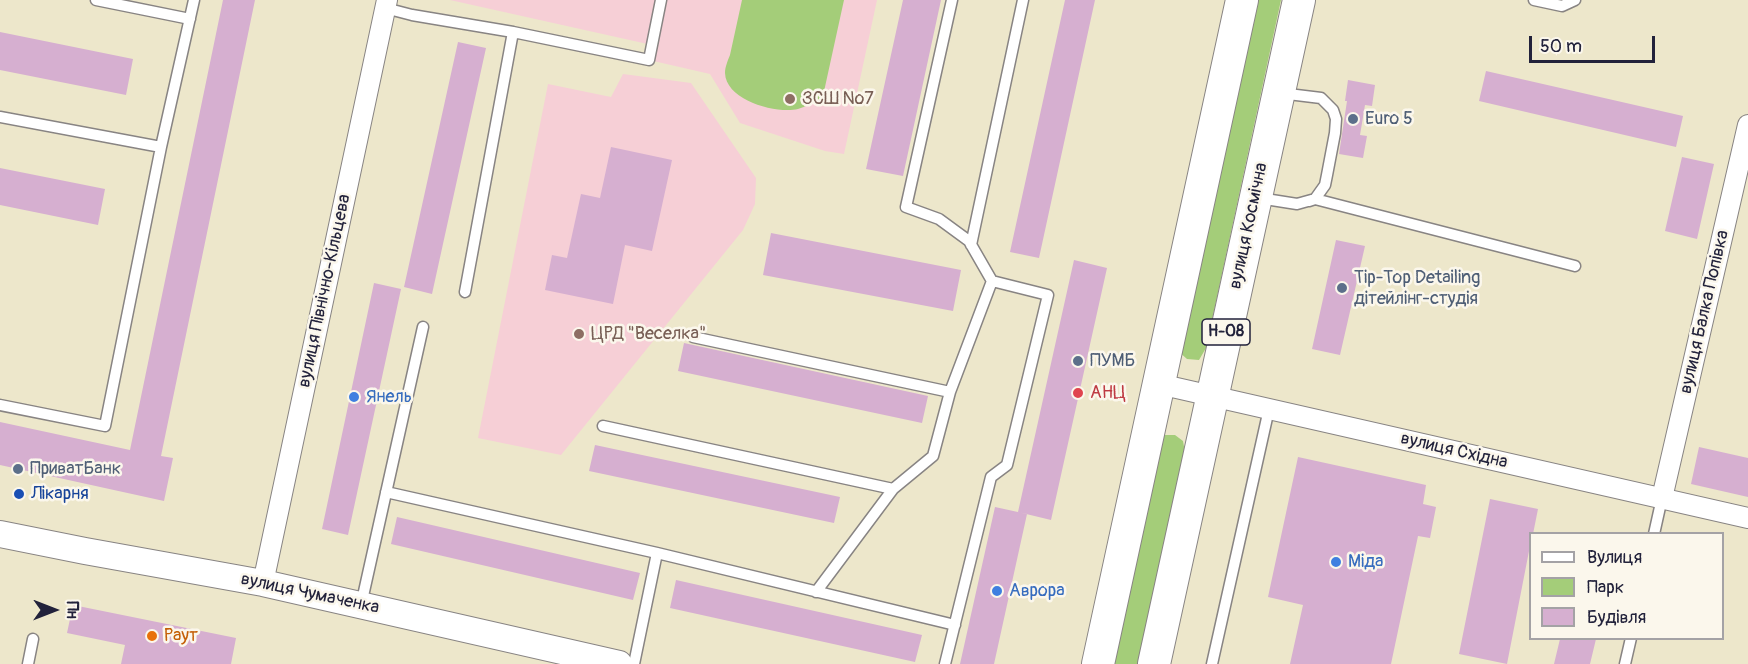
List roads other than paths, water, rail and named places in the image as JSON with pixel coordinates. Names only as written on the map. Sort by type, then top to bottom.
[{"type":"main road","points":[[1098,664],[1242,0]]},
{"type":"main road","name":"вулиця Космічна","points":[[1154,664],[1299,0]]},
{"type":"street","name":"вулиця Північно-Кільцева","points":[[263,583],[386,4]]},
{"type":"street","name":"вулиця Балка Попівка","points":[[1662,498],[1748,125]]},
{"type":"street","name":"вулиця Східна","points":[[1159,384],[1748,518]]},
{"type":"street","name":"вулиця Чумаченка","points":[[0,534],[263,583],[361,605],[574,659],[619,664]]},
{"type":"lane","points":[[96,0],[190,19]]},
{"type":"lane","points":[[0,405],[105,426],[161,147],[194,0]]},
{"type":"lane","points":[[386,4],[412,15],[513,32],[650,60],[661,0]]},
{"type":"lane","points":[[945,664],[991,477],[1007,465],[1048,295],[992,281],[969,241],[939,219],[906,207],[952,0]]},
{"type":"lane","points":[[971,245],[1023,0]]},
{"type":"lane","points":[[1534,0],[1562,6],[1575,0]]},
{"type":"lane","points":[[465,292],[513,32]]},
{"type":"lane","points":[[1279,93],[1321,98],[1333,110],[1336,119],[1335,133],[1325,185],[1315,200]]},
{"type":"lane","points":[[0,117],[161,147]]},
{"type":"lane","points":[[1255,198],[1297,204],[1315,200],[1575,266]]},
{"type":"lane","points":[[816,592],[893,489],[933,456],[950,392],[992,281]]},
{"type":"lane","points":[[361,605],[423,327]]},
{"type":"lane","points":[[693,337],[950,392]]},
{"type":"lane","points":[[1212,664],[1269,409]]},
{"type":"lane","points":[[603,426],[893,489]]},
{"type":"lane","points":[[387,492],[657,553],[955,625]]},
{"type":"lane","points":[[1654,532],[1662,498]]},
{"type":"lane","points":[[634,664],[657,553]]},
{"type":"lane","points":[[28,664],[33,639]]},
{"type":"lane","points":[[1625,664],[1631,640]]},
{"type":"place","name":"ЗСШ №7","points":[[790,99]]},
{"type":"place","name":"Euro 5","points":[[1353,119]]},
{"type":"place","name":"Tip-Top Detailing дітейлiнг-студiя","points":[[1342,288]]},
{"type":"place","name":"ЦРД \"Веселка\"","points":[[579,334]]},
{"type":"place","name":"ПУМБ","points":[[1078,361]]},
{"type":"place","name":"АНЦ","points":[[1078,393]]},
{"type":"place","name":"Янель","points":[[354,397]]},
{"type":"place","name":"ПриватБанк","points":[[18,469]]},
{"type":"place","name":"Лікарня","points":[[19,494]]},
{"type":"place","name":"Міда","points":[[1336,562]]},
{"type":"place","name":"Аврора","points":[[997,591]]},
{"type":"place","name":"Раут","points":[[152,636]]}]
